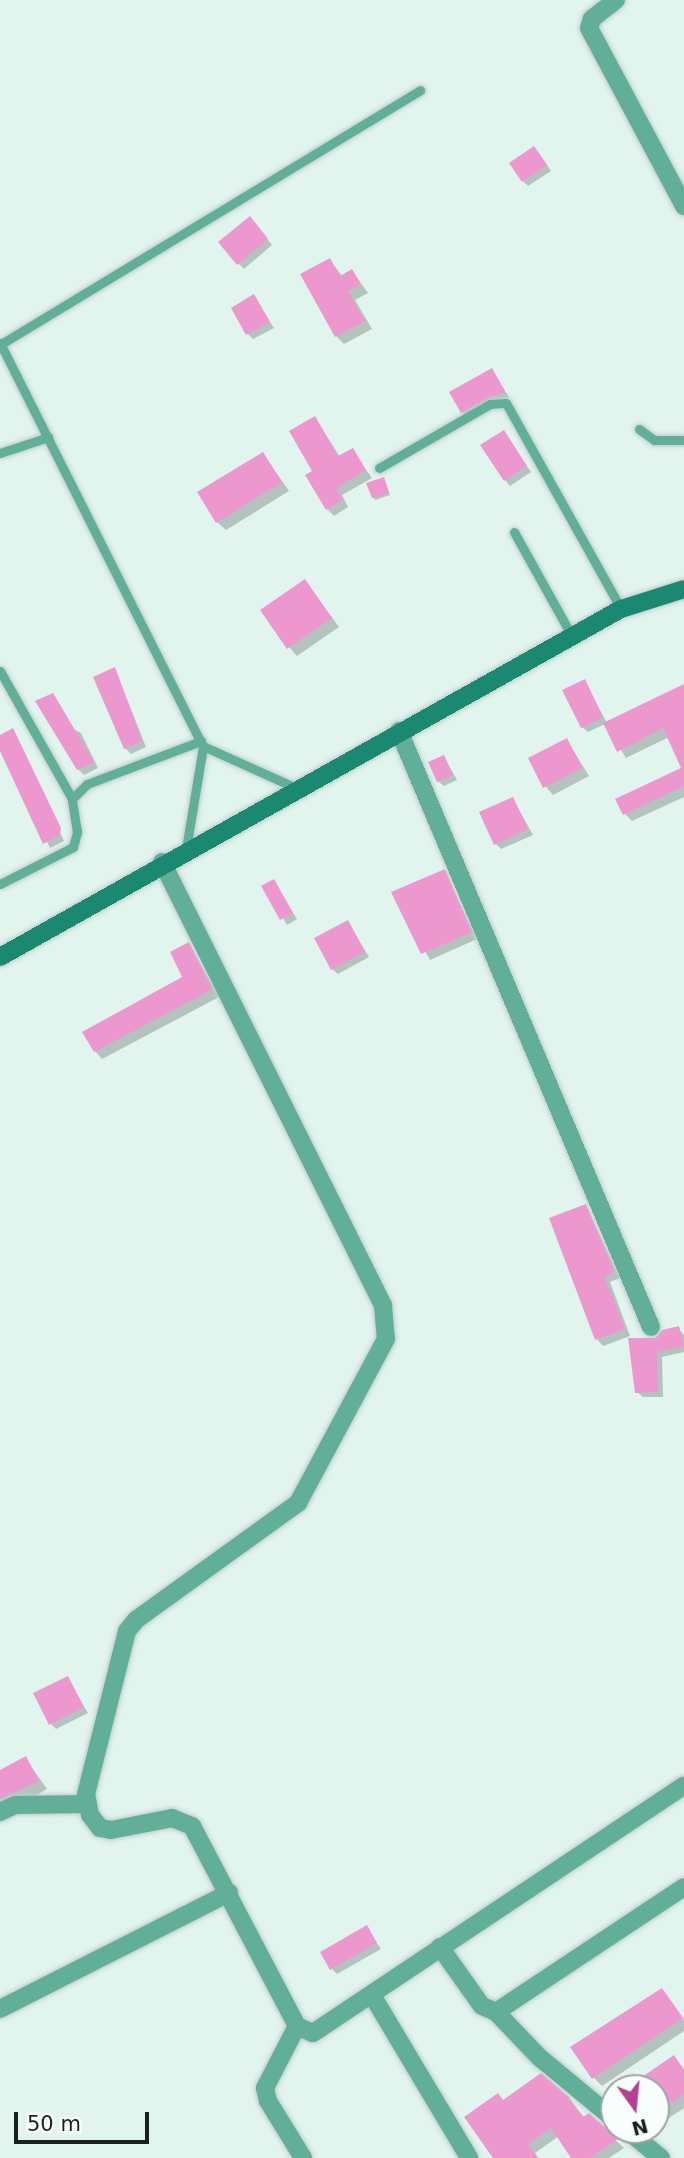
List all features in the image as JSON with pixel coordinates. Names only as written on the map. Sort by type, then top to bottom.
[{"type":"main road","points":[[0,957],[162,862],[572,636],[621,610],[684,589]]},
{"type":"street","points":[[616,0],[592,19],[589,27],[684,206]]},
{"type":"street","points":[[400,732],[651,1327]]},
{"type":"street","points":[[162,862],[383,1306],[387,1331],[381,1353],[298,1503],[136,1620],[127,1631],[86,1794],[100,1828],[111,1830],[183,1819],[199,1834],[297,2026],[303,2031],[322,2031],[440,1947],[684,1786]]},
{"type":"street","points":[[0,1812],[15,1805],[88,1804]]},
{"type":"street","points":[[496,2012],[684,1887]]},
{"type":"street","points":[[0,2009],[229,1893]]},
{"type":"street","points":[[440,1947],[482,2006],[496,2012],[539,2057],[600,2107]]},
{"type":"street","points":[[372,1995],[469,2158]]},
{"type":"street","points":[[297,2026],[265,2088],[268,2101],[303,2158]]},
{"type":"street","points":[[644,2144],[661,2158]]},
{"type":"lane","points":[[186,849],[202,743],[0,344],[420,90]]},
{"type":"lane","points":[[379,468],[490,404],[506,402],[621,610]]},
{"type":"lane","points":[[639,429],[654,440],[684,440]]},
{"type":"lane","points":[[0,453],[48,438]]},
{"type":"lane","points":[[514,532],[572,636]]},
{"type":"lane","points":[[0,671],[72,799],[77,832],[72,847],[0,884]]},
{"type":"lane","points":[[72,799],[87,784],[202,743],[296,788]]},
{"type":"building","points":[[534,146],[547,165],[522,182],[509,163]]},
{"type":"building","points":[[250,216],[268,239],[237,265],[218,242]]},
{"type":"building","points":[[330,258],[340,276],[352,269],[361,284],[348,291],[365,321],[335,337],[300,274]]},
{"type":"building","points":[[254,294],[270,322],[246,335],[231,308]]},
{"type":"building","points":[[492,368],[505,391],[461,413],[449,392]]},
{"type":"building","points":[[315,416],[338,456],[353,448],[366,470],[336,488],[343,500],[326,510],[305,475],[312,471],[289,431]]},
{"type":"building","points":[[504,430],[527,466],[504,481],[480,445]]},
{"type":"building","points":[[263,452],[282,482],[216,523],[197,492]]},
{"type":"building","points":[[384,477],[389,493],[372,498],[366,483]]},
{"type":"building","points":[[305,579],[332,618],[287,649],[260,610]]},
{"type":"building","points":[[115,667],[142,741],[124,749],[93,677]]},
{"type":"building","points":[[585,679],[603,717],[581,728],[562,690]]},
{"type":"building","points":[[684,684],[684,786],[623,815],[615,799],[681,768],[663,728],[617,752],[603,723]]},
{"type":"building","points":[[53,693],[94,762],[77,770],[35,701]]},
{"type":"building","points":[[13,728],[61,828],[60,835],[43,844],[0,751],[0,735]]},
{"type":"building","points":[[567,738],[582,768],[543,788],[528,758]]},
{"type":"building","points":[[444,755],[453,775],[437,782],[428,762]]},
{"type":"building","points":[[513,797],[528,829],[494,845],[479,812]]},
{"type":"building","points":[[445,869],[472,932],[421,954],[391,892]]},
{"type":"building","points":[[274,879],[293,913],[280,920],[261,886]]},
{"type":"building","points":[[348,920],[365,952],[331,970],[314,938]]},
{"type":"building","points":[[189,942],[213,989],[94,1052],[82,1032],[182,977],[170,952]]},
{"type":"building","points":[[586,1204],[615,1272],[604,1276],[625,1329],[595,1340],[549,1218]]},
{"type":"building","points":[[679,1326],[684,1346],[657,1352],[658,1392],[635,1393],[628,1338],[655,1338],[662,1330]]},
{"type":"building","points":[[68,1676],[84,1707],[49,1725],[33,1693]]},
{"type":"building","points":[[26,1756],[39,1781],[0,1799],[0,1770]]},
{"type":"building","points":[[367,1925],[377,1943],[330,1970],[320,1952]]},
{"type":"building","points":[[662,1988],[683,2018],[592,2079],[570,2047]]},
{"type":"building","points":[[674,2055],[684,2070],[684,2094],[670,2104],[670,2074],[646,2074]]},
{"type":"building","points":[[541,2073],[568,2096],[583,2117],[589,2113],[600,2123],[600,2144],[611,2144],[590,2158],[571,2158],[551,2128],[528,2144],[538,2158],[493,2158],[464,2117],[498,2093],[503,2100]]}]
